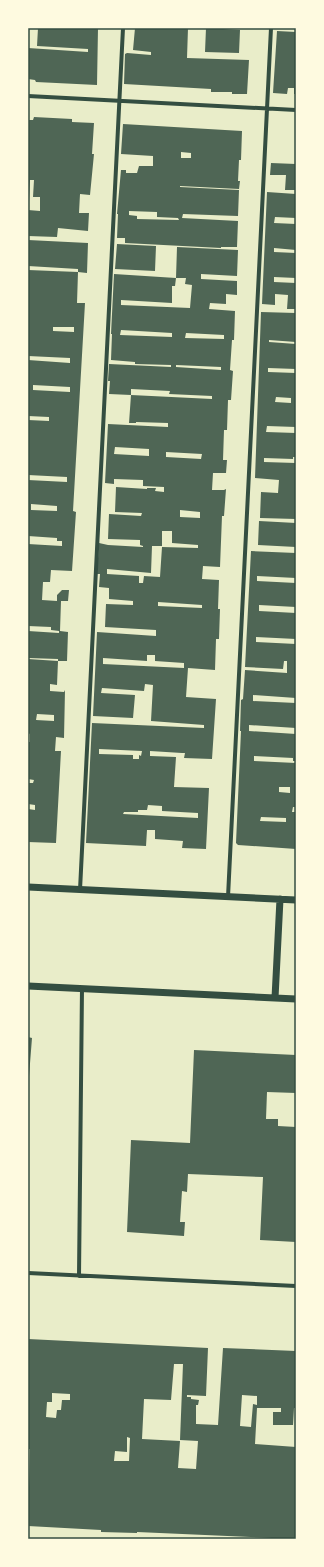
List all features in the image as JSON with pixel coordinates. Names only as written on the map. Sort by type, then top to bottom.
[{"type":"street","points":[[80,890],[123,28]]},
{"type":"street","points":[[228,897],[270,28]]},
{"type":"street","points":[[28,96],[296,110]]},
{"type":"street","points":[[28,887],[296,900]]},
{"type":"street","points":[[275,998],[280,899]]},
{"type":"street","points":[[28,986],[296,999]]},
{"type":"street","points":[[79,1276],[82,988]]},
{"type":"street","points":[[28,1273],[296,1286]]},
{"type":"building","points":[[38,28],[98,28],[97,85],[36,82],[35,80],[28,79],[28,48],[88,52],[88,49],[37,46]]},
{"type":"building","points":[[135,28],[188,28],[187,58],[249,60],[247,94],[211,92],[211,89],[124,84],[125,54],[151,55],[151,52],[133,50]]},
{"type":"building","points":[[206,28],[240,30],[239,53],[205,52]]},
{"type":"building","points":[[277,31],[296,32],[296,94],[294,94],[294,88],[288,88],[287,94],[273,93]]},
{"type":"building","points":[[34,117],[72,119],[72,122],[94,123],[92,154],[94,154],[90,195],[80,194],[79,213],[89,213],[88,231],[58,228],[57,237],[28,236],[28,210],[40,211],[40,197],[33,197],[34,180],[30,180],[28,201],[28,120],[33,120]]},
{"type":"building","points":[[123,124],[242,131],[241,160],[239,160],[239,189],[180,186],[239,190],[238,216],[183,214],[182,218],[238,221],[237,247],[221,248],[125,243],[125,238],[117,238],[117,214],[121,170],[126,170],[126,173],[137,173],[139,166],[153,166],[153,156],[121,154]],"holes":[[[181,152],[191,153],[191,158],[181,158]],[[129,211],[157,212],[157,217],[178,218],[179,220],[137,219],[137,216],[129,215]]]},
{"type":"building","points":[[271,163],[296,164],[296,190],[285,190],[286,175],[270,175]]},
{"type":"building","points":[[267,192],[296,194],[296,218],[275,217],[274,223],[296,224],[296,250],[274,248],[274,252],[296,253],[296,278],[274,277],[274,282],[296,283],[296,309],[287,309],[288,295],[275,294],[275,305],[262,304]]},
{"type":"building","points":[[28,240],[88,243],[87,273],[78,272],[78,269],[28,266]]},
{"type":"building","points":[[117,244],[156,246],[155,271],[115,269]]},
{"type":"building","points":[[177,247],[238,250],[237,276],[201,274],[201,279],[237,281],[237,295],[226,294],[226,304],[210,303],[209,309],[235,311],[234,340],[232,340],[230,370],[233,371],[231,400],[228,400],[227,430],[224,430],[223,460],[227,460],[226,473],[213,473],[212,490],[226,489],[224,516],[222,516],[220,567],[203,566],[202,579],[219,580],[219,639],[216,639],[215,670],[188,668],[186,697],[216,699],[212,759],[184,758],[185,753],[150,751],[150,756],[176,757],[174,787],[209,788],[206,849],[182,848],[183,841],[155,839],[155,830],[147,830],[146,846],[86,843],[92,723],[204,728],[204,725],[151,721],[153,685],[145,684],[144,691],[102,688],[101,693],[135,695],[133,718],[93,716],[97,632],[156,636],[156,630],[105,627],[106,604],[133,605],[133,601],[109,599],[109,588],[99,587],[100,574],[97,574],[99,543],[143,547],[140,545],[140,540],[108,539],[109,514],[141,516],[142,513],[115,512],[116,487],[147,489],[156,488],[155,491],[164,492],[164,487],[143,486],[143,480],[114,479],[114,484],[105,483],[108,424],[168,427],[168,423],[129,423],[131,395],[109,394],[109,364],[171,367],[171,365],[135,364],[135,362],[111,360],[114,274],[176,278]],"holes":[[[176,278],[186,278],[185,284],[192,285],[190,308],[121,305],[121,300],[172,303],[172,286],[175,286]],[[121,330],[172,333],[172,337],[120,335]],[[186,333],[224,335],[224,339],[185,338]],[[176,365],[221,367],[221,370],[176,367]],[[131,389],[170,391],[169,394],[212,396],[212,399],[131,395]],[[115,447],[149,449],[149,456],[114,454]],[[166,452],[202,454],[201,459],[166,457]],[[180,510],[200,512],[200,518],[180,517]],[[162,531],[172,531],[172,543],[198,545],[198,548],[162,547],[160,577],[144,576],[143,583],[139,583],[139,576],[107,574],[107,569],[151,573],[152,546],[162,546]],[[158,602],[202,605],[202,608],[158,606]],[[147,655],[155,655],[155,661],[184,663],[184,668],[103,664],[103,658],[147,661]],[[99,749],[142,751],[141,756],[139,755],[139,759],[133,759],[133,755],[99,754]],[[148,805],[162,806],[162,811],[198,813],[198,818],[123,814],[124,812],[138,812],[138,810],[147,810]]]},
{"type":"building","points":[[28,270],[78,272],[77,303],[85,303],[73,511],[76,512],[72,571],[51,570],[50,582],[43,582],[42,600],[57,601],[57,595],[62,590],[69,590],[68,601],[61,601],[60,631],[68,632],[67,661],[58,661],[58,659],[28,658],[28,631],[59,633],[59,631],[51,630],[51,627],[28,626],[28,544],[62,546],[62,541],[57,541],[57,538],[28,536],[28,480],[67,482],[67,477],[28,475],[28,420],[49,421],[49,417],[28,416],[28,360],[70,363],[70,358],[28,356]],"holes":[[[53,327],[74,327],[74,332],[53,331]],[[33,385],[70,387],[70,392],[33,390]],[[31,504],[57,506],[57,511],[31,510]]]},
{"type":"building","points":[[261,312],[296,313],[296,342],[269,340],[269,342],[296,344],[296,369],[268,368],[268,372],[296,373],[296,427],[267,426],[266,432],[296,433],[296,457],[293,457],[293,459],[264,458],[264,462],[296,463],[296,519],[260,518],[261,492],[278,493],[279,480],[255,478]],"holes":[[[276,397],[291,398],[291,403],[275,402]]]},
{"type":"building","points":[[259,521],[296,523],[296,547],[258,545]]},
{"type":"building","points":[[251,551],[296,553],[296,578],[257,576],[257,581],[296,583],[296,607],[259,605],[259,611],[296,613],[296,639],[256,637],[256,642],[296,644],[296,698],[253,695],[253,701],[296,703],[296,728],[249,725],[249,731],[296,734],[296,761],[293,761],[293,758],[254,756],[254,761],[296,763],[296,807],[293,807],[292,812],[296,812],[296,849],[238,845],[236,843],[241,700],[243,699],[245,670],[287,673],[287,661],[284,661],[283,669],[245,667]],"holes":[[[279,787],[290,787],[290,793],[279,792]],[[261,817],[286,818],[286,822],[260,821]]]},
{"type":"building","points":[[28,659],[58,661],[57,685],[50,684],[50,691],[64,692],[65,690],[64,738],[56,737],[55,751],[61,751],[56,843],[28,842],[28,809],[35,810],[35,805],[28,804],[28,783],[33,783],[34,780],[28,779],[28,742],[30,742],[30,734],[28,733]],"holes":[[[37,714],[54,715],[54,721],[36,720]]]},
{"type":"building","points":[[28,1037],[32,1038],[29,1076],[28,1076]]},
{"type":"building","points":[[194,1050],[296,1055],[296,1093],[267,1092],[266,1119],[278,1119],[278,1126],[296,1127],[296,1242],[260,1240],[263,1177],[188,1174],[187,1192],[182,1191],[180,1222],[185,1222],[184,1236],[127,1232],[131,1140],[190,1143]]},
{"type":"building","points":[[28,1339],[208,1348],[206,1396],[187,1395],[187,1397],[199,1400],[198,1405],[196,1405],[196,1424],[218,1425],[223,1348],[296,1351],[296,1408],[294,1408],[293,1425],[273,1425],[273,1412],[281,1412],[281,1408],[257,1408],[255,1444],[296,1447],[296,1539],[137,1532],[101,1532],[101,1530],[28,1526],[30,1449],[28,1449]],"holes":[[[174,1364],[183,1364],[180,1440],[198,1441],[196,1469],[178,1468],[180,1441],[142,1439],[144,1399],[171,1400]],[[52,1393],[70,1394],[70,1400],[62,1400],[61,1410],[57,1410],[56,1418],[46,1417],[47,1402],[52,1402]],[[242,1395],[257,1396],[257,1405],[253,1404],[251,1427],[240,1426]],[[127,1437],[130,1438],[129,1461],[114,1461],[115,1451],[127,1452]]]}]
